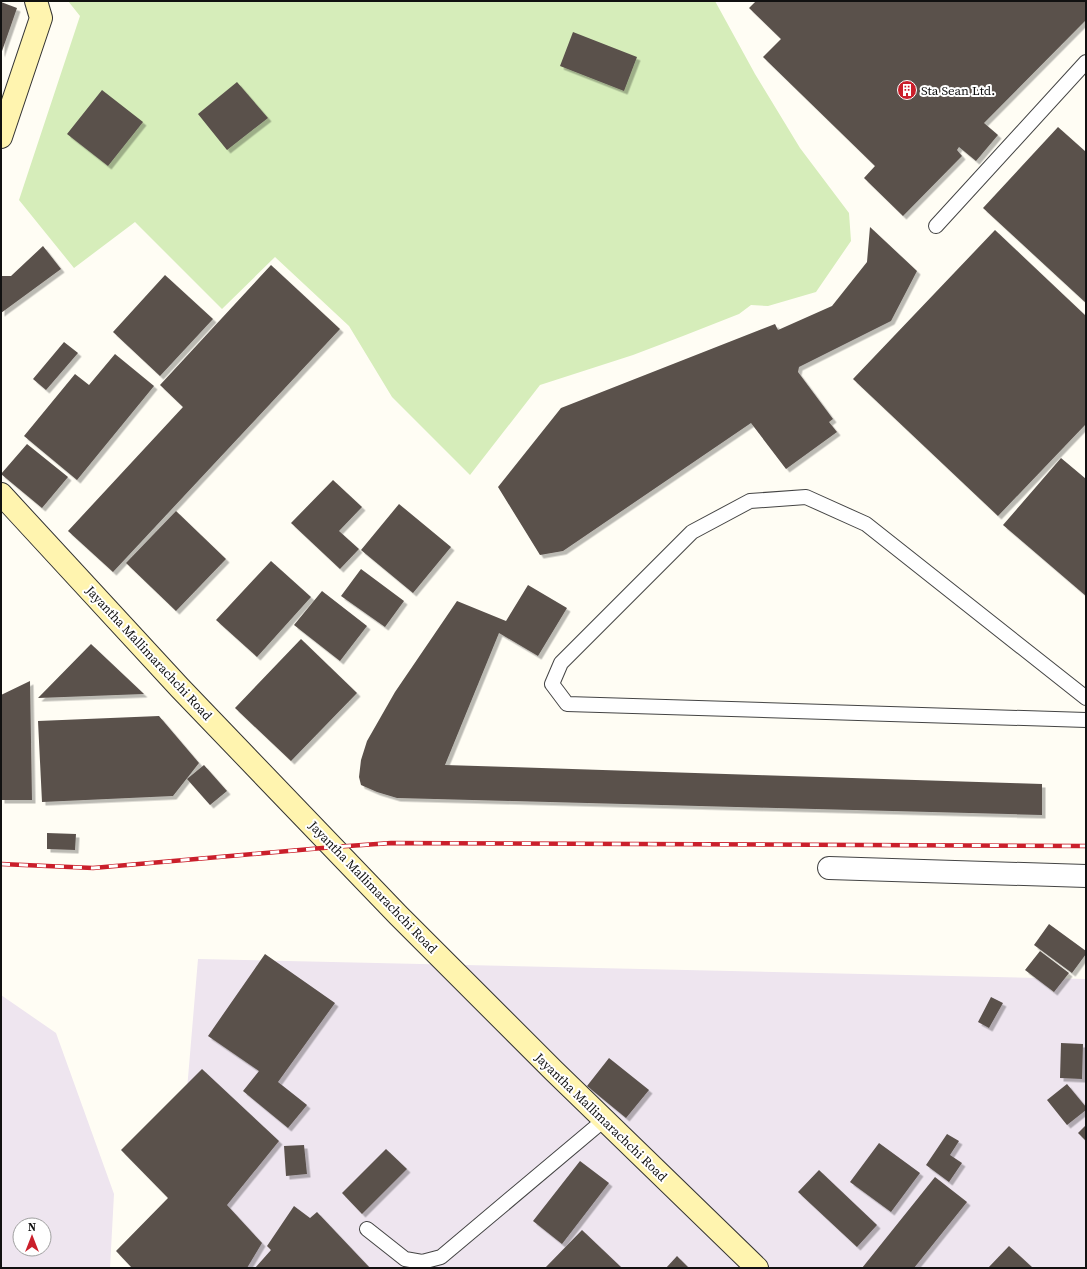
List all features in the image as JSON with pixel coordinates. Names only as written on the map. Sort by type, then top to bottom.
[{"type":"street","points":[[1,137],[41,18],[36,1]]},
{"type":"street","name":"Jayantha Mallimarachchi Road","points":[[1,494],[180,688],[398,915],[548,1066],[757,1268]]},
{"type":"street","points":[[828,868],[1086,876]]},
{"type":"lane","points":[[936,226],[1086,62]]},
{"type":"lane","points":[[1086,698],[866,524],[806,497],[750,501],[692,532],[561,663],[552,684],[567,704],[1086,720]]},
{"type":"lane","points":[[367,1229],[406,1259],[422,1262],[441,1256],[604,1120]]},
{"type":"shaded area","points":[[198,959],[1086,979],[1086,1268],[172,1268]]},
{"type":"shaded area","points":[[1,995],[56,1033],[114,1194],[110,1268],[1,1268]]},
{"type":"green space","points":[[68,1],[715,1],[755,74],[800,148],[849,213],[851,241],[816,292],[768,306],[751,305],[739,314],[633,355],[540,385],[470,475],[392,397],[349,326],[275,257],[222,309],[135,222],[74,268],[19,200],[80,16]]},
{"type":"building","name":"Sta Sean Ltd.","points":[[756,1],[1086,1],[1086,20],[984,123],[998,135],[976,161],[959,147],[957,150],[962,156],[903,216],[864,178],[875,166],[763,57],[781,39],[749,8]]},
{"type":"building","points":[[1,2],[17,8],[1,54]]},
{"type":"building","points":[[573,32],[637,57],[624,91],[560,66]]},
{"type":"building","points":[[237,82],[268,118],[227,150],[198,114]]},
{"type":"building","points":[[102,90],[143,122],[108,166],[67,134]]},
{"type":"building","points":[[1058,127],[1086,152],[1086,303],[983,208]]},
{"type":"building","points":[[870,227],[917,271],[891,321],[799,367],[798,372],[833,419],[829,422],[837,432],[786,469],[751,423],[563,551],[540,555],[498,487],[561,408],[775,324],[778,330],[832,306],[867,262]]},
{"type":"building","points":[[995,230],[1086,316],[1086,424],[998,516],[853,379]]},
{"type":"building","points":[[43,246],[61,269],[1,313],[1,276],[11,276]]},
{"type":"building","points":[[271,265],[340,329],[113,572],[68,531],[183,407],[160,385]]},
{"type":"building","points":[[165,275],[213,319],[160,376],[113,332]]},
{"type":"building","points":[[64,342],[78,353],[46,390],[33,379]]},
{"type":"building","points":[[115,354],[154,386],[77,480],[24,436],[75,374],[89,385]]},
{"type":"building","points":[[27,444],[68,477],[42,508],[1,474]]},
{"type":"building","points":[[1061,458],[1086,479],[1086,596],[1003,525]]},
{"type":"building","points":[[333,480],[362,507],[339,531],[359,549],[340,569],[291,523]]},
{"type":"building","points":[[399,504],[451,547],[413,593],[361,550]]},
{"type":"building","points":[[176,511],[226,559],[176,611],[126,563]]},
{"type":"building","points":[[271,561],[311,597],[257,657],[216,620]]},
{"type":"building","points":[[361,569],[404,601],[385,627],[341,596]]},
{"type":"building","points":[[528,585],[567,608],[538,656],[499,633],[445,765],[1042,784],[1042,815],[397,798],[361,785],[359,777],[361,760],[367,741],[395,692],[457,601],[506,621]]},
{"type":"building","points":[[322,591],[367,626],[340,661],[294,625]]},
{"type":"building","points":[[301,639],[357,693],[291,761],[235,708]]},
{"type":"building","points":[[91,644],[144,694],[38,698]]},
{"type":"building","points":[[30,681],[32,800],[1,800],[1,695]]},
{"type":"building","points":[[159,716],[199,763],[173,796],[42,802],[38,721]]},
{"type":"building","points":[[204,765],[227,791],[210,805],[187,779]]},
{"type":"building","points":[[47,833],[76,834],[75,850],[47,849]]},
{"type":"building","points":[[1049,924],[1086,951],[1086,954],[1072,973],[1034,945]]},
{"type":"building","points":[[1040,951],[1069,973],[1054,992],[1025,970]]},
{"type":"building","points":[[265,954],[335,1003],[278,1082],[307,1105],[288,1128],[243,1091],[259,1071],[208,1036]]},
{"type":"building","points":[[991,997],[1003,1003],[989,1028],[978,1022]]},
{"type":"building","points":[[1061,1043],[1083,1044],[1082,1079],[1060,1078]]},
{"type":"building","points":[[609,1058],[649,1090],[626,1118],[587,1086]]},
{"type":"building","points":[[202,1069],[279,1141],[227,1205],[262,1243],[247,1268],[132,1268],[116,1251],[168,1198],[121,1150]]},
{"type":"building","points":[[1067,1084],[1086,1107],[1086,1110],[1067,1125],[1047,1100]]},
{"type":"building","points":[[1086,1125],[1086,1141],[1078,1133]]},
{"type":"building","points":[[947,1134],[959,1141],[950,1155],[962,1163],[949,1182],[926,1165]]},
{"type":"building","points":[[879,1143],[920,1173],[891,1212],[850,1182]]},
{"type":"building","points":[[304,1145],[307,1174],[286,1176],[284,1146]]},
{"type":"building","points":[[386,1149],[407,1169],[362,1214],[342,1193]]},
{"type":"building","points":[[580,1161],[609,1183],[562,1244],[533,1221]]},
{"type":"building","points":[[819,1170],[877,1225],[857,1247],[798,1192]]},
{"type":"building","points":[[935,1177],[967,1202],[914,1268],[862,1268]]},
{"type":"building","points":[[294,1206],[310,1218],[317,1212],[370,1268],[255,1268],[271,1250],[267,1246]]},
{"type":"building","points":[[582,1230],[622,1268],[545,1268]]},
{"type":"building","points":[[1009,1246],[1033,1268],[988,1268]]},
{"type":"building","points":[[677,1256],[689,1268],[666,1268]]},
{"type":"railway","points":[[1,864],[93,868],[391,843],[1086,846]]},
{"type":"place","name":"Sta Sean Ltd.","points":[[907,90]]}]
